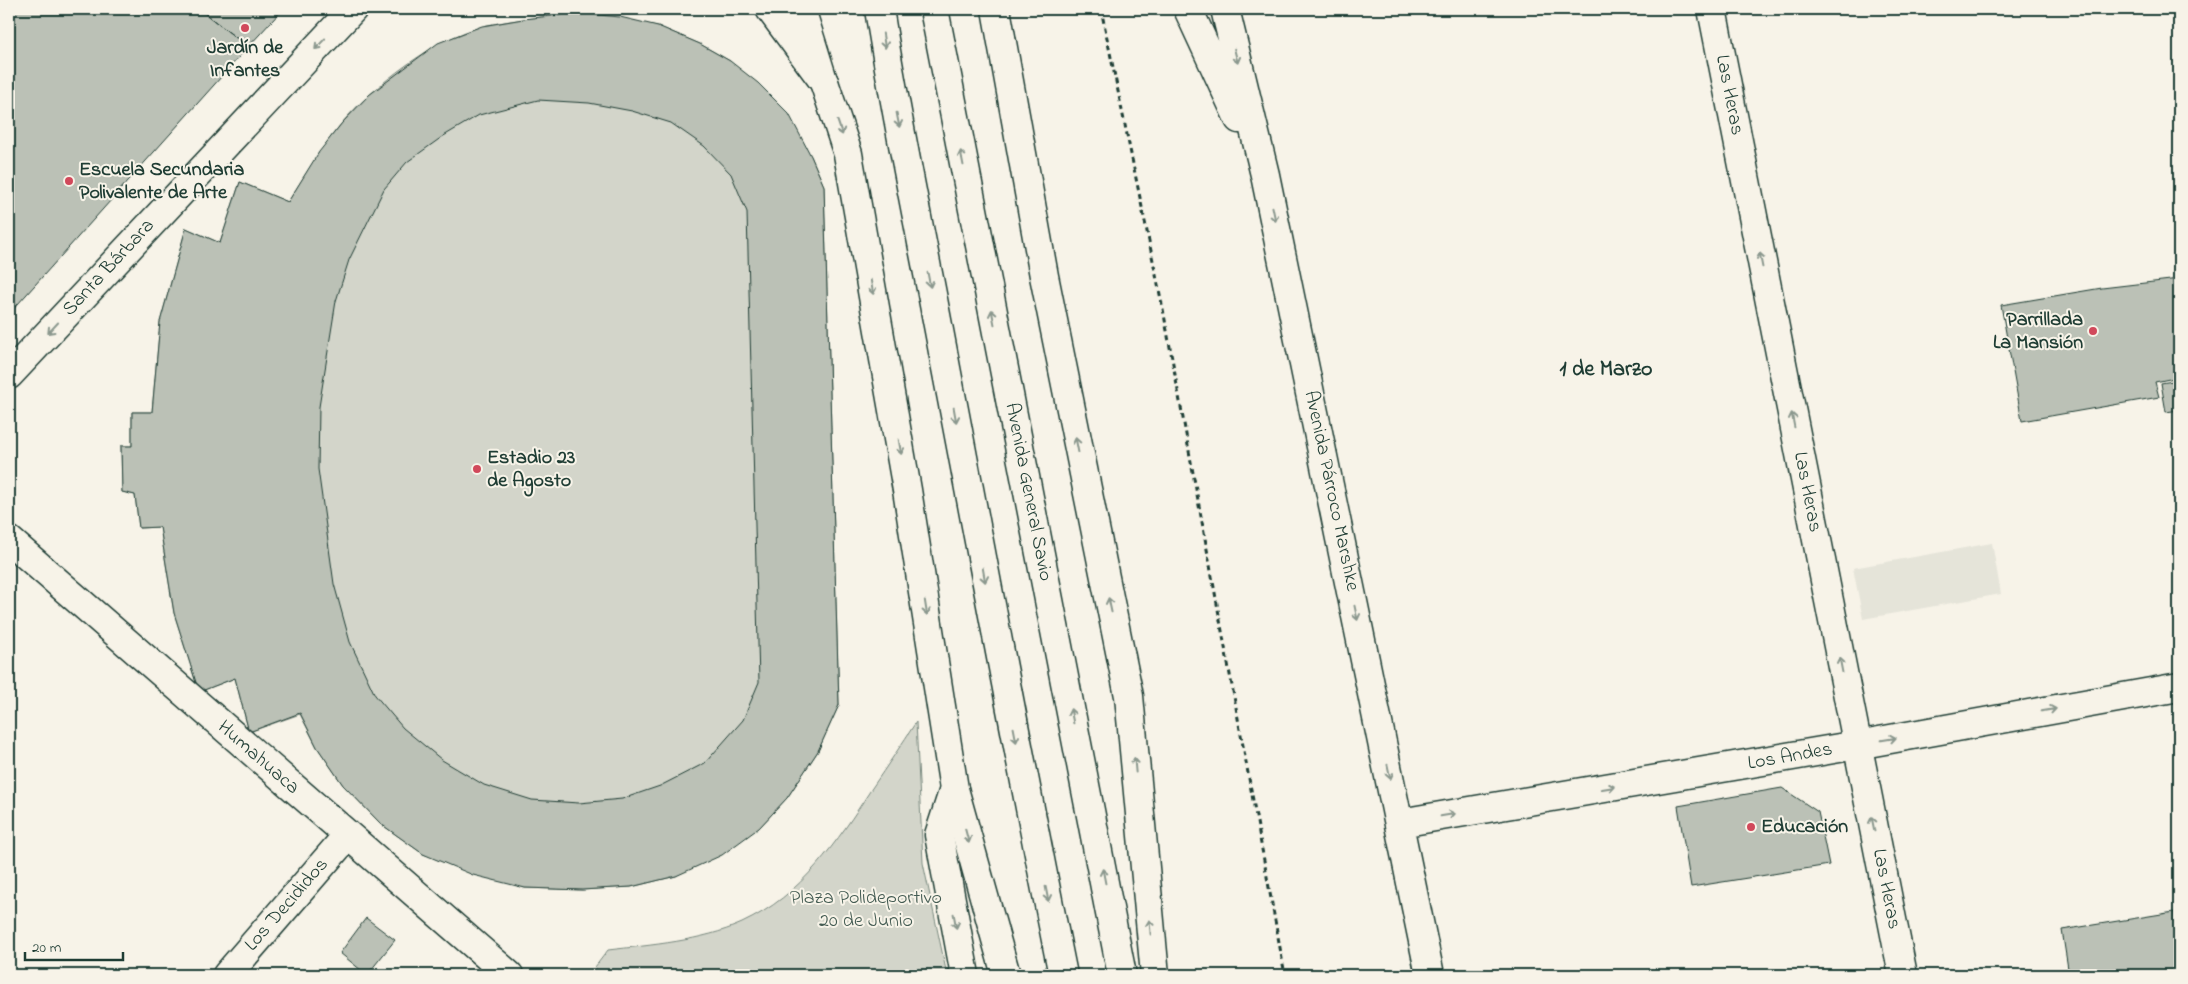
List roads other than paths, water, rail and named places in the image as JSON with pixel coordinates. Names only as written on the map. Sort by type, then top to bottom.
[{"type":"main road","name":"Santa Bárbara","points":[[9,374],[354,9]]},
{"type":"main road","points":[[770,9],[824,82]]},
{"type":"main road","points":[[801,9],[848,154],[907,490],[954,789],[1006,975]]},
{"type":"main road","points":[[879,9],[889,72],[1002,670],[1063,975]]},
{"type":"main road","name":"Avenida General Savio","points":[[934,9],[1122,975]]},
{"type":"main road","points":[[996,9],[1044,276],[1129,696],[1155,975]]},
{"type":"main road","points":[[1188,9],[1266,175]]},
{"type":"main road","name":"Avenida Párroco Marshke","points":[[1225,9],[1266,175],[1430,975]]},
{"type":"main road","name":"Las Heras","points":[[1712,9],[1903,975]]},
{"type":"main road","name":"Humahuaca","points":[[9,540],[509,975]]},
{"type":"main road","name":"Los Andes","points":[[1400,823],[1857,745],[2179,687]]},
{"type":"main road","points":[[954,789],[939,835],[965,975]]},
{"type":"main road","name":"Los Decididos","points":[[227,975],[347,836]]},
{"type":"place","name":"Jardín de Infantes","points":[[245,28]]},
{"type":"place","name":"Escuela Secundaria Polivalente de Arte","points":[[69,181]]},
{"type":"place","name":"Parrillada La Mansión","points":[[2093,331]]},
{"type":"place","name":"Estadio 23 de Agosto","points":[[477,469]]},
{"type":"place","name":"Educación","points":[[1751,827]]},
{"type":"district","name":"1 de Marzo","points":[[1606,370]]},
{"type":"park label","name":"Plaza Polideportivo 20 de Junio","points":[[866,910]]}]
